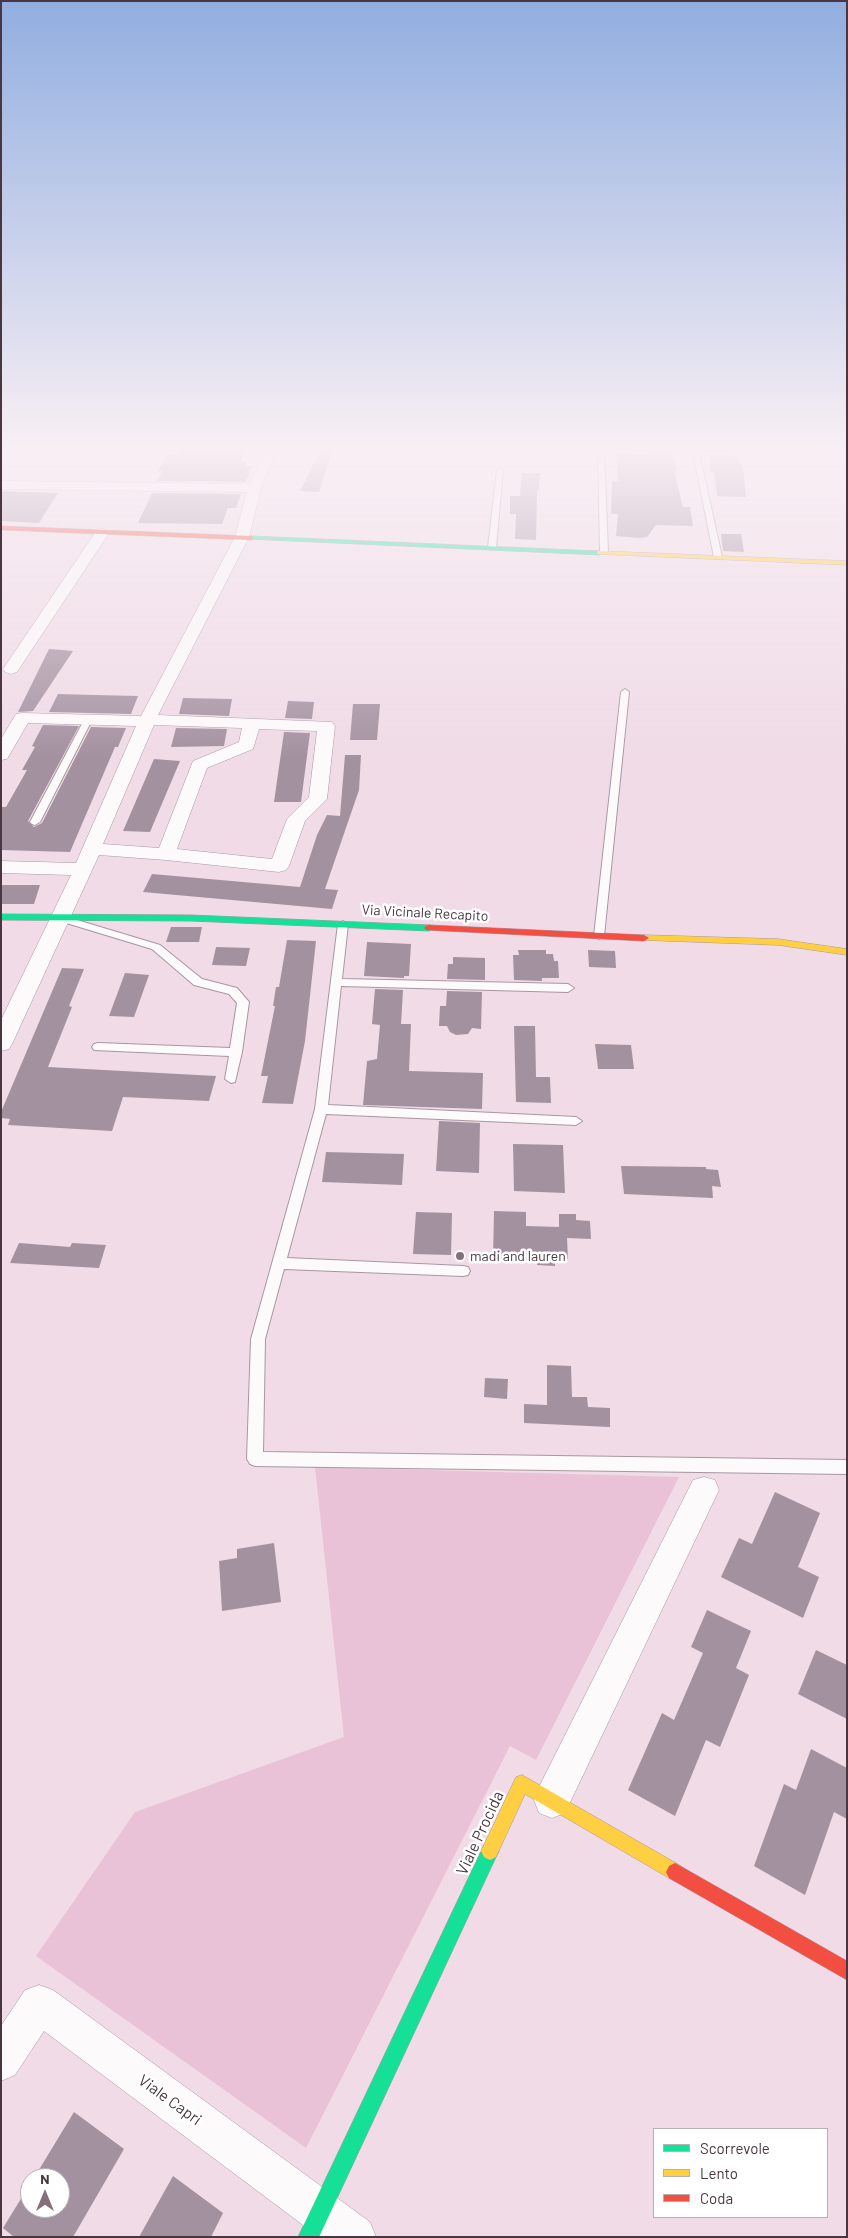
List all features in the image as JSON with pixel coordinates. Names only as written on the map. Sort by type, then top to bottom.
[{"type":"street","points":[[11,669],[91,549]]},
{"type":"street","points":[[1,1044],[83,869],[148,721],[235,549]]},
{"type":"street","points":[[532,549],[847,563]]},
{"type":"street","points":[[1,756],[22,718],[326,726],[318,799],[296,819],[279,866],[166,854],[92,849]]},
{"type":"street","points":[[166,854],[199,765],[247,745],[252,724]]},
{"type":"street","points":[[1,867],[83,869]]},
{"type":"street","name":"Via Vicinale Recapito","points":[[1,917],[191,918],[343,924],[778,942],[847,952]]},
{"type":"street","points":[[552,1800],[704,1490]]},
{"type":"street","name":"Viale Procida","points":[[314,2224],[522,1783],[847,1971]]},
{"type":"street","name":"Viale Capri","points":[[1,2061],[39,2004],[314,2224],[355,2237]]},
{"type":"lane","points":[[716,549],[718,557]]},
{"type":"lane","points":[[598,936],[625,692]]},
{"type":"lane","points":[[35,822],[88,720]]},
{"type":"lane","points":[[60,917],[156,947],[198,982],[233,991],[243,1002],[231,1080]]},
{"type":"lane","points":[[343,924],[321,1109],[258,1339],[255,1459],[847,1467]]},
{"type":"lane","points":[[336,982],[568,988]]},
{"type":"lane","points":[[98,1047],[236,1052]]},
{"type":"lane","points":[[321,1109],[576,1121]]},
{"type":"lane","points":[[279,1263],[463,1272]]},
{"type":"shaded area","points":[[315,1467],[679,1477],[536,1760],[510,1746],[306,2148],[36,1956],[135,1812],[344,1737]]},
{"type":"building","points":[[723,549],[744,549],[744,552],[723,551]]},
{"type":"building","points":[[49,649],[73,651],[33,711],[18,712]]},
{"type":"building","points":[[58,694],[138,696],[131,714],[49,712]]},
{"type":"building","points":[[183,698],[232,699],[229,716],[179,714]]},
{"type":"building","points":[[288,701],[314,702],[312,719],[285,718]]},
{"type":"building","points":[[353,704],[380,704],[377,740],[350,740]]},
{"type":"building","points":[[43,725],[79,726],[28,821],[34,827],[42,823],[91,727],[126,728],[118,747],[115,747],[70,852],[1,850],[1,807],[6,807],[27,770],[22,770],[35,747],[32,746]]},
{"type":"building","points":[[176,728],[227,729],[224,746],[171,747]]},
{"type":"building","points":[[284,732],[310,733],[301,802],[274,802]]},
{"type":"building","points":[[345,755],[361,755],[359,790],[325,889],[338,890],[332,909],[143,892],[152,874],[300,887],[317,835],[327,815],[340,816]]},
{"type":"building","points":[[154,759],[180,761],[150,832],[123,831]]},
{"type":"building","points":[[1,885],[40,885],[34,904],[1,904]]},
{"type":"building","points":[[171,927],[202,927],[199,942],[166,942]]},
{"type":"building","points":[[287,940],[316,941],[305,1041],[293,1104],[262,1103],[268,1076],[261,1076],[275,1006],[273,1006],[276,987],[279,987]]},
{"type":"building","points":[[367,942],[411,944],[409,976],[404,976],[404,978],[364,976]]},
{"type":"building","points":[[216,947],[250,948],[246,966],[212,965]]},
{"type":"building","points":[[518,950],[546,950],[546,954],[553,954],[554,961],[558,961],[559,978],[542,978],[542,981],[514,980],[513,955],[519,955]]},
{"type":"building","points":[[588,950],[615,951],[616,968],[589,967]]},
{"type":"building","points":[[453,957],[485,958],[485,980],[447,979],[448,964],[453,964]]},
{"type":"building","points":[[62,968],[84,969],[69,1006],[72,1007],[48,1067],[216,1076],[209,1101],[123,1097],[112,1131],[8,1125],[10,1119],[1,1118],[1,1112]]},
{"type":"building","points":[[125,973],[149,975],[134,1017],[109,1016]]},
{"type":"building","points":[[375,989],[403,990],[401,1024],[411,1024],[409,1071],[483,1073],[482,1109],[363,1105],[367,1061],[377,1059],[380,1025],[372,1024]]},
{"type":"building","points":[[447,991],[482,992],[481,1029],[472,1028],[468,1034],[456,1035],[450,1032],[447,1026],[439,1026],[440,1006],[446,1006]]},
{"type":"building","points":[[514,1026],[535,1026],[536,1077],[550,1077],[551,1103],[516,1102]]},
{"type":"building","points":[[595,1044],[631,1045],[634,1069],[598,1069]]},
{"type":"building","points":[[439,1121],[480,1123],[479,1173],[436,1171]]},
{"type":"building","points":[[513,1144],[563,1145],[565,1193],[514,1191]]},
{"type":"building","points":[[326,1152],[404,1154],[402,1185],[322,1182]]},
{"type":"building","points":[[621,1166],[706,1167],[706,1169],[718,1170],[721,1187],[712,1186],[713,1198],[624,1194]]},
{"type":"building","points":[[494,1211],[526,1212],[526,1226],[559,1227],[559,1214],[576,1214],[576,1220],[590,1221],[591,1239],[567,1238],[568,1259],[555,1258],[555,1266],[537,1265],[537,1261],[493,1259]]},
{"type":"building","points":[[416,1212],[452,1213],[451,1255],[413,1254]]},
{"type":"building","points":[[19,1243],[70,1247],[72,1243],[106,1245],[99,1268],[10,1263]]},
{"type":"building","points":[[547,1365],[571,1366],[572,1397],[587,1397],[588,1407],[610,1408],[610,1427],[524,1423],[524,1404],[547,1405]]},
{"type":"building","points":[[485,1378],[508,1379],[507,1399],[484,1397]]},
{"type":"building","points":[[775,1492],[820,1513],[798,1567],[819,1577],[803,1618],[721,1577],[739,1538],[752,1544]]},
{"type":"building","points":[[274,1543],[281,1602],[222,1611],[219,1561],[237,1558],[237,1549]]},
{"type":"building","points":[[707,1610],[751,1631],[736,1668],[749,1675],[720,1747],[706,1740],[675,1816],[628,1790],[662,1713],[674,1720],[703,1653],[691,1647]]},
{"type":"building","points":[[816,1650],[847,1665],[847,1719],[798,1694]]},
{"type":"building","points":[[811,1749],[847,1768],[847,1819],[834,1812],[805,1895],[754,1866],[784,1784],[796,1790]]},
{"type":"building","points":[[74,2112],[124,2149],[73,2237],[14,2237],[3,2228],[20,2200],[20,2218],[70,2218],[70,2168],[40,2168]]},
{"type":"building","points":[[173,2176],[223,2213],[211,2237],[139,2237]]},
{"type":"traffic: fast","points":[[516,549],[599,553]]},
{"type":"traffic: fast","points":[[1,917],[191,918],[429,928]]},
{"type":"traffic: fast","points":[[308,2237],[490,1851]]},
{"type":"traffic: slow","points":[[599,553],[847,563]]},
{"type":"traffic: slow","points":[[644,938],[778,942],[847,952]]},
{"type":"traffic: slow","points":[[490,1851],[522,1783],[675,1872]]},
{"type":"traffic: jam","points":[[429,928],[644,938]]},
{"type":"traffic: jam","points":[[675,1872],[847,1971]]},
{"type":"place","name":"madi and lauren","points":[[460,1256]]}]
